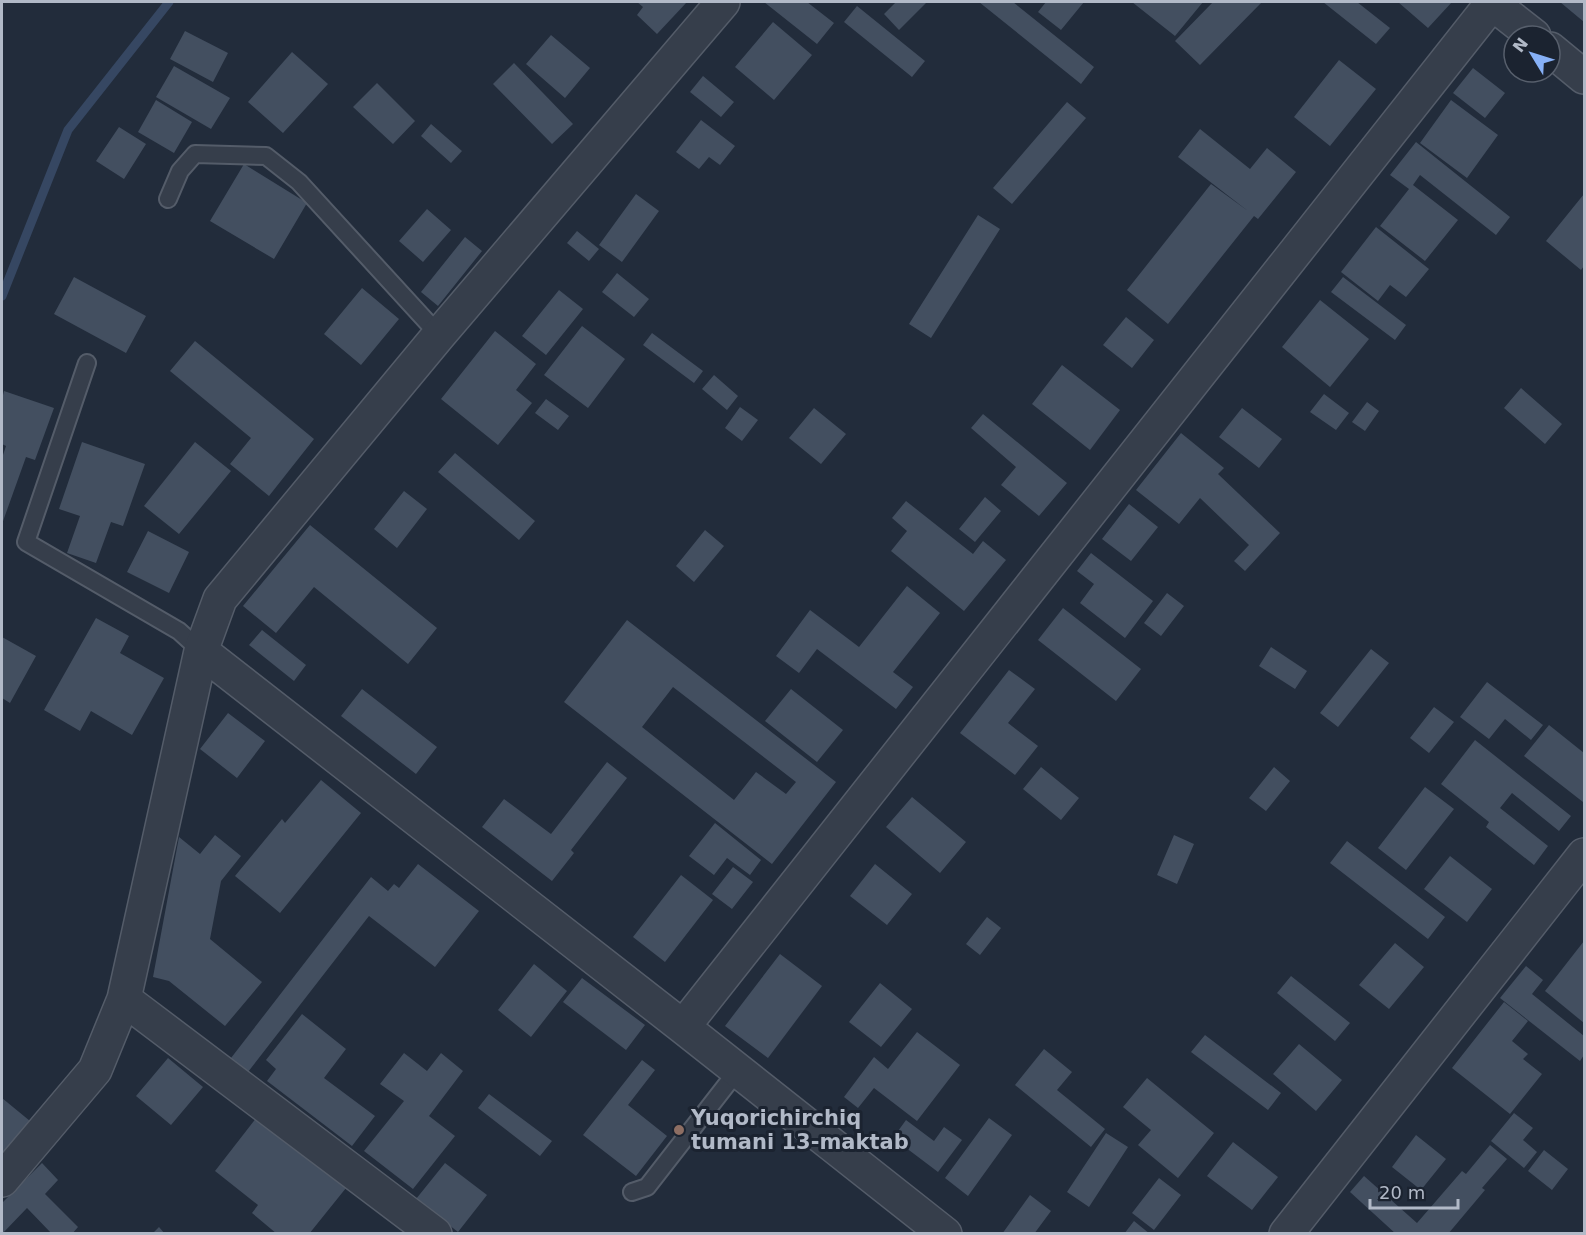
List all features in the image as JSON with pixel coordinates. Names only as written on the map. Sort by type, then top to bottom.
[{"type":"street","points":[[2,1180],[95,1070],[124,999],[201,651],[220,599],[439,335],[723,2]]},
{"type":"street","points":[[683,1027],[1493,2],[1520,24]]},
{"type":"street","points":[[1562,59],[1584,76]]},
{"type":"street","points":[[201,651],[945,1233]]},
{"type":"street","points":[[1286,1233],[1584,855]]},
{"type":"street","points":[[124,999],[435,1233]]},
{"type":"lane","points":[[168,199],[180,171],[195,154],[266,156],[299,182],[439,335]]},
{"type":"lane","points":[[87,363],[26,542],[179,631],[201,651]]},
{"type":"lane","points":[[632,1192],[647,1187],[738,1070]]},
{"type":"building","points":[[637,2],[687,2],[657,34],[637,15],[643,7]]},
{"type":"building","points":[[764,2],[807,2],[834,23],[817,44]]},
{"type":"building","points":[[896,2],[927,2],[899,30],[884,14]]},
{"type":"building","points":[[979,2],[1013,2],[1094,67],[1081,84]]},
{"type":"building","points":[[1046,2],[1084,2],[1061,30],[1038,12]]},
{"type":"building","points":[[1132,2],[1203,2],[1175,36]]},
{"type":"building","points":[[1213,2],[1262,2],[1200,65],[1175,41]]},
{"type":"building","points":[[1323,2],[1357,2],[1390,28],[1376,44]]},
{"type":"building","points":[[1398,2],[1452,2],[1428,28]]},
{"type":"building","points":[[1560,2],[1584,2],[1584,22]]},
{"type":"building","points":[[857,6],[925,61],[912,77],[844,22]]},
{"type":"building","points":[[773,22],[812,55],[774,100],[735,67]]},
{"type":"building","points":[[185,31],[228,53],[213,82],[170,59]]},
{"type":"building","points":[[551,35],[590,68],[565,98],[526,64]]},
{"type":"building","points":[[292,52],[328,84],[283,133],[248,102]]},
{"type":"building","points":[[1339,60],[1376,89],[1330,146],[1294,117]]},
{"type":"building","points":[[514,63],[573,124],[552,144],[493,84]]},
{"type":"building","points":[[174,66],[230,98],[211,129],[156,97]]},
{"type":"building","points":[[1473,68],[1505,93],[1485,118],[1453,93]]},
{"type":"building","points":[[703,76],[734,102],[721,117],[690,92]]},
{"type":"building","points":[[377,83],[415,121],[393,144],[353,107]]},
{"type":"building","points":[[156,100],[192,122],[174,153],[138,132]]},
{"type":"building","points":[[1451,100],[1498,135],[1467,178],[1420,143]]},
{"type":"building","points":[[1067,102],[1086,118],[1012,204],[993,188]]},
{"type":"building","points":[[701,120],[735,146],[720,165],[709,157],[699,169],[676,152]]},
{"type":"building","points":[[431,124],[462,151],[451,163],[421,136]]},
{"type":"building","points":[[119,127],[146,144],[124,179],[96,161]]},
{"type":"building","points":[[1200,129],[1250,169],[1267,148],[1296,172],[1258,219],[1254,216],[1168,324],[1127,290],[1211,184],[1248,211],[1178,157]]},
{"type":"building","points":[[1416,142],[1510,217],[1496,235],[1420,175],[1413,185],[1458,220],[1425,261],[1380,226],[1409,189],[1390,175]]},
{"type":"building","points":[[244,164],[307,203],[274,259],[210,221]]},
{"type":"building","points":[[636,194],[659,211],[622,262],[599,245]]},
{"type":"building","points":[[1584,194],[1584,266],[1581,270],[1546,241]]},
{"type":"building","points":[[427,209],[451,230],[423,262],[399,241]]},
{"type":"building","points":[[978,215],[1000,229],[931,338],[909,324]]},
{"type":"building","points":[[1376,227],[1429,269],[1406,297],[1390,285],[1378,301],[1341,272]]},
{"type":"building","points":[[577,231],[599,249],[589,261],[567,243]]},
{"type":"building","points":[[465,237],[482,251],[438,306],[421,292]]},
{"type":"building","points":[[617,273],[649,299],[634,317],[602,292]]},
{"type":"building","points":[[74,277],[146,316],[126,353],[54,314]]},
{"type":"building","points":[[1343,277],[1406,325],[1395,340],[1331,292]]},
{"type":"building","points":[[362,288],[399,319],[361,365],[324,334]]},
{"type":"building","points":[[559,290],[583,309],[546,355],[522,336]]},
{"type":"building","points":[[1320,300],[1369,339],[1330,387],[1282,347]]},
{"type":"building","points":[[1126,317],[1154,340],[1132,368],[1103,345]]},
{"type":"building","points":[[582,326],[625,359],[588,408],[544,375]]},
{"type":"building","points":[[495,331],[536,364],[516,390],[532,403],[498,445],[441,399]]},
{"type":"building","points":[[652,333],[703,371],[694,383],[643,345]]},
{"type":"building","points":[[195,341],[314,439],[269,496],[230,464],[251,438],[170,371]]},
{"type":"building","points":[[1062,365],[1120,410],[1090,450],[1032,404]]},
{"type":"building","points":[[714,375],[738,396],[727,410],[702,389]]},
{"type":"building","points":[[1521,388],[1562,424],[1545,444],[1504,408]]},
{"type":"building","points":[[4,391],[54,408],[35,460],[26,457],[2,524],[2,458],[6,446],[2,444]]},
{"type":"building","points":[[1324,394],[1349,413],[1336,430],[1310,412]]},
{"type":"building","points":[[546,399],[569,416],[558,430],[535,413]]},
{"type":"building","points":[[1367,402],[1379,411],[1365,431],[1352,422]]},
{"type":"building","points":[[740,407],[758,420],[742,441],[725,428]]},
{"type":"building","points":[[814,408],[846,434],[821,464],[789,438]]},
{"type":"building","points":[[1242,408],[1282,439],[1259,468],[1219,437]]},
{"type":"building","points":[[983,414],[1067,483],[1039,516],[1001,485],[1016,467],[971,428]]},
{"type":"building","points":[[1181,433],[1224,468],[1218,474],[1280,533],[1245,571],[1234,561],[1249,545],[1200,498],[1179,524],[1136,490]]},
{"type":"building","points":[[82,442],[145,464],[123,526],[111,522],[96,563],[67,553],[80,516],[59,509]]},
{"type":"building","points":[[195,442],[231,471],[179,534],[144,506]]},
{"type":"building","points":[[455,453],[535,521],[519,540],[438,472]]},
{"type":"building","points":[[404,491],[427,509],[397,548],[374,529]]},
{"type":"building","points":[[985,497],[1001,511],[975,542],[959,529]]},
{"type":"building","points":[[906,501],[973,554],[983,541],[1006,560],[964,611],[891,551],[907,531],[892,518]]},
{"type":"building","points":[[1129,504],[1158,527],[1131,561],[1102,539]]},
{"type":"building","points":[[310,525],[437,628],[408,664],[314,587],[276,633],[243,606]]},
{"type":"building","points":[[705,530],[724,546],[694,582],[676,566]]},
{"type":"building","points":[[148,531],[189,552],[169,593],[127,572]]},
{"type":"building","points":[[1091,553],[1153,601],[1125,638],[1080,603],[1094,584],[1077,571]]},
{"type":"building","points":[[907,586],[940,613],[893,672],[913,687],[896,709],[817,649],[799,673],[776,656],[810,610],[859,647]]},
{"type":"building","points":[[1167,593],[1184,606],[1161,636],[1144,623]]},
{"type":"building","points":[[1063,608],[1141,669],[1116,701],[1038,640]]},
{"type":"building","points":[[96,618],[129,636],[120,653],[164,678],[132,735],[91,711],[80,731],[44,710]]},
{"type":"building","points":[[627,620],[836,782],[772,864],[564,702]],"holes":[[[673,687],[796,782],[786,794],[756,772],[734,800],[642,727]]]},
{"type":"building","points":[[262,630],[306,665],[294,681],[249,645]]},
{"type":"building","points":[[2,637],[36,656],[10,703],[2,698]]},
{"type":"building","points":[[1271,647],[1307,671],[1295,689],[1259,666]]},
{"type":"building","points":[[1371,649],[1389,663],[1338,727],[1320,713]]},
{"type":"building","points":[[1009,670],[1035,689],[1008,723],[1038,746],[1015,775],[960,733]]},
{"type":"building","points":[[1487,682],[1543,725],[1531,740],[1505,719],[1489,739],[1460,717]]},
{"type":"building","points":[[362,689],[437,747],[416,774],[341,716]]},
{"type":"building","points":[[791,689],[843,730],[817,762],[765,721]]},
{"type":"building","points":[[1434,707],[1454,722],[1429,753],[1410,738]]},
{"type":"building","points":[[228,713],[265,741],[237,778],[200,749]]},
{"type":"building","points":[[1549,725],[1584,753],[1583,802],[1524,756]]},
{"type":"building","points":[[1475,740],[1571,816],[1559,831],[1512,793],[1500,808],[1548,846],[1534,865],[1486,827],[1489,822],[1441,784]]},
{"type":"building","points":[[607,762],[627,778],[571,850],[574,853],[552,881],[482,827],[504,799],[551,834]]},
{"type":"building","points":[[1041,767],[1079,798],[1061,820],[1023,789]]},
{"type":"building","points":[[1274,767],[1290,781],[1266,811],[1249,798]]},
{"type":"building","points":[[321,780],[361,813],[280,913],[235,876],[282,819],[285,823]]},
{"type":"building","points":[[1425,787],[1454,809],[1406,870],[1378,848]]},
{"type":"building","points":[[912,797],[966,842],[940,873],[886,827]]},
{"type":"building","points":[[715,823],[761,860],[750,875],[727,858],[714,875],[689,856]]},
{"type":"building","points":[[215,835],[241,856],[221,881],[210,939],[262,982],[225,1026],[169,981],[153,977],[179,837],[200,854]]},
{"type":"building","points":[[1174,835],[1194,844],[1177,884],[1157,875]]},
{"type":"building","points":[[1347,841],[1445,917],[1428,939],[1330,863]]},
{"type":"building","points":[[1450,856],[1492,889],[1467,922],[1424,889]]},
{"type":"building","points":[[418,864],[479,911],[435,967],[369,916],[248,1072],[231,1058],[371,877],[388,891],[394,884],[399,888]]},
{"type":"building","points":[[875,864],[912,894],[887,925],[850,896]]},
{"type":"building","points":[[733,867],[753,882],[732,909],[712,894]]},
{"type":"building","points":[[681,875],[713,900],[665,962],[633,937]]},
{"type":"building","points":[[987,917],[1001,928],[980,955],[966,944]]},
{"type":"building","points":[[1584,941],[1584,1023],[1545,991]]},
{"type":"building","points":[[1395,943],[1424,967],[1389,1009],[1359,985]]},
{"type":"building","points":[[780,954],[822,986],[768,1058],[725,1026]]},
{"type":"building","points":[[534,964],[567,991],[531,1037],[498,1010]]},
{"type":"building","points":[[1526,966],[1543,980],[1532,994],[1584,1036],[1584,1055],[1580,1061],[1500,998]]},
{"type":"building","points":[[1291,976],[1350,1023],[1335,1041],[1277,993]]},
{"type":"building","points":[[582,978],[645,1025],[626,1050],[563,1002]]},
{"type":"building","points":[[880,983],[912,1009],[881,1047],[849,1022]]},
{"type":"building","points":[[1504,1002],[1528,1021],[1512,1041],[1528,1054],[1523,1059],[1542,1074],[1510,1114],[1452,1068]]},
{"type":"building","points":[[302,1014],[346,1049],[324,1078],[375,1116],[352,1146],[267,1081],[276,1069],[266,1060]]},
{"type":"building","points":[[917,1032],[960,1065],[917,1121],[874,1088],[858,1108],[844,1097],[874,1057],[888,1069]]},
{"type":"building","points":[[1205,1035],[1281,1093],[1268,1110],[1191,1052]]},
{"type":"building","points":[[1299,1044],[1342,1080],[1316,1111],[1273,1074]]},
{"type":"building","points":[[1044,1049],[1072,1072],[1057,1090],[1105,1129],[1091,1147],[1015,1085]]},
{"type":"building","points":[[404,1053],[427,1071],[441,1053],[463,1071],[429,1116],[455,1136],[413,1189],[364,1151],[404,1101],[380,1084]]},
{"type":"building","points":[[168,1058],[203,1087],[171,1125],[136,1096]]},
{"type":"building","points":[[642,1060],[655,1070],[628,1105],[667,1136],[636,1176],[583,1135]]},
{"type":"building","points":[[1147,1078],[1214,1133],[1178,1178],[1138,1145],[1151,1130],[1123,1107]]},
{"type":"building","points":[[489,1094],[552,1141],[540,1156],[478,1108]]},
{"type":"building","points":[[2,1098],[30,1121],[2,1157]]},
{"type":"building","points":[[1514,1113],[1533,1128],[1523,1140],[1537,1152],[1524,1168],[1491,1141]]},
{"type":"building","points":[[257,1117],[346,1188],[309,1234],[277,1234],[252,1213],[258,1205],[215,1171]]},
{"type":"building","points":[[989,1118],[1012,1135],[968,1196],[945,1178]]},
{"type":"building","points":[[906,1120],[934,1141],[944,1127],[962,1140],[938,1172],[893,1138]]},
{"type":"building","points":[[1106,1133],[1128,1147],[1089,1207],[1067,1192]]},
{"type":"building","points":[[1416,1135],[1446,1159],[1421,1190],[1392,1167]]},
{"type":"building","points":[[1233,1142],[1278,1177],[1252,1210],[1207,1176]]},
{"type":"building","points":[[1490,1145],[1507,1159],[1482,1188],[1485,1190],[1448,1234],[1396,1234],[1350,1192],[1364,1176],[1417,1223],[1462,1171],[1466,1174]]},
{"type":"building","points":[[1544,1150],[1568,1169],[1552,1190],[1528,1171]]},
{"type":"building","points":[[42,1163],[58,1180],[45,1194],[78,1227],[72,1234],[52,1234],[27,1208],[2,1234],[2,1203]]},
{"type":"building","points":[[445,1163],[487,1195],[458,1232],[416,1199]]},
{"type":"building","points":[[1159,1178],[1181,1195],[1154,1230],[1132,1213]]},
{"type":"building","points":[[1030,1195],[1051,1211],[1034,1234],[1002,1234]]},
{"type":"building","points":[[1134,1221],[1150,1234],[1124,1234]]},
{"type":"building","points":[[159,1227],[165,1234],[152,1234]]},
{"type":"waterway","points":[[2,296],[68,130],[169,2]]},
{"type":"place","name":"Yuqorichirchiq tumani 13-maktab","points":[[679,1130]]}]
